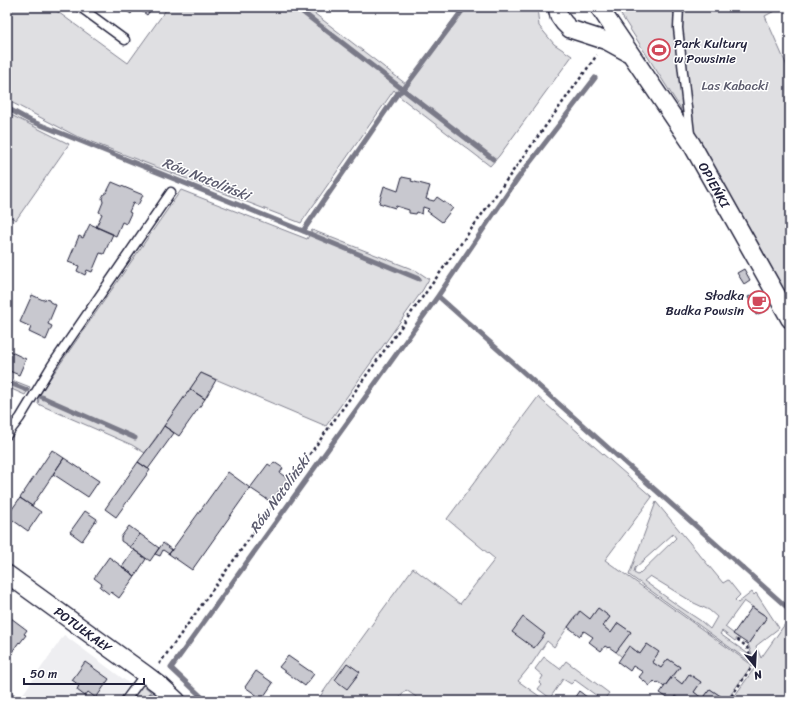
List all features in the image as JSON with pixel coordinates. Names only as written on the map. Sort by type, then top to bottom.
[{"type":"street","name":"OPIEŃKI","points":[[557,7],[559,16],[570,29],[608,41],[631,54]]},
{"type":"street","name":"OPIEŃKI","points":[[599,7],[691,143],[790,319]]},
{"type":"street","name":"POTUŁKAŁY","points":[[7,574],[145,674],[177,701]]},
{"type":"lane","points":[[80,7],[125,40]]},
{"type":"lane","points":[[679,7],[678,28],[691,143]]},
{"type":"lane","points":[[7,435],[20,418],[52,365],[171,192]]},
{"type":"lane","points":[[125,701],[145,674]]},
{"type":"path","points":[[145,674],[152,667],[160,663],[599,52]]},
{"type":"path","points":[[728,701],[753,665],[747,647],[737,639]]},
{"type":"shaded area","points":[[64,635],[130,684],[117,701],[18,701]]},
{"type":"green space","points":[[7,7],[51,7],[128,63],[168,7],[306,7],[406,84],[462,7],[537,7],[539,26],[554,44],[572,56],[499,156],[490,166],[400,97],[394,90],[301,223],[76,136],[7,100]]},
{"type":"green space","name":"Las Kabacki","points":[[616,7],[782,7],[765,16],[790,73],[790,302],[703,147],[678,111],[681,109]]},
{"type":"green space","points":[[7,113],[69,144],[16,220],[7,215]]},
{"type":"green space","points":[[181,190],[307,239],[312,230],[417,271],[429,279],[326,426],[201,373],[145,453],[132,445],[38,404],[40,393]]},
{"type":"green space","points":[[7,378],[30,387],[25,395],[7,387]]},
{"type":"green space","points":[[538,397],[652,497],[605,560],[752,665],[726,701],[719,701],[722,697],[710,689],[703,699],[694,692],[701,682],[689,674],[682,684],[673,677],[680,667],[668,659],[661,668],[652,662],[658,652],[647,644],[640,654],[630,646],[622,657],[616,652],[631,632],[618,623],[611,633],[603,626],[610,617],[598,608],[590,619],[579,611],[554,647],[547,641],[518,681],[546,701],[422,701],[406,690],[397,701],[317,701],[413,568],[460,604],[495,559],[447,519]]},
{"type":"green space","points":[[656,502],[723,583],[728,580],[740,595],[735,600],[738,603],[752,592],[754,595],[756,593],[779,628],[756,646],[761,658],[790,617],[790,701],[731,701],[756,666],[748,644],[767,617],[744,601],[725,627],[738,637],[735,641],[722,631],[720,634],[747,653],[750,662],[629,575]],"holes":[[[673,534],[676,538],[638,575],[634,573],[635,568]],[[650,576],[694,603],[709,610],[717,617],[710,629],[644,581]]]},
{"type":"green space","points":[[544,657],[560,669],[566,661],[609,693],[603,701],[599,701],[595,698],[597,696],[575,680],[571,684],[563,679],[550,698],[538,689],[541,685],[539,683],[543,676],[535,669]]},
{"type":"green space","points":[[142,684],[158,698],[156,701],[130,701]]},
{"type":"building","points":[[121,7],[135,7],[131,14]]},
{"type":"building","points":[[136,7],[153,7],[147,15]]},
{"type":"building","points":[[402,177],[430,186],[426,199],[434,201],[437,197],[453,208],[442,222],[427,211],[429,209],[423,207],[422,214],[417,212],[416,214],[409,213],[409,210],[396,206],[395,208],[379,203],[384,186],[398,191]]},
{"type":"building","points":[[112,182],[143,195],[138,205],[133,203],[129,212],[131,213],[126,224],[122,222],[116,236],[96,227],[102,214],[99,212],[103,202],[102,198]]},
{"type":"building","points":[[90,224],[113,234],[104,254],[100,253],[92,272],[87,270],[85,275],[77,271],[79,266],[68,262],[79,236],[83,238]]},
{"type":"building","points":[[744,269],[750,280],[744,284],[737,273]]},
{"type":"building","points":[[760,291],[769,309],[756,315],[748,297]]},
{"type":"building","points":[[32,295],[43,300],[49,300],[56,305],[48,324],[52,326],[46,340],[29,332],[31,327],[20,322]]},
{"type":"building","points":[[7,350],[26,359],[19,375],[7,370]]},
{"type":"building","points":[[201,373],[216,380],[205,399],[190,389]]},
{"type":"building","points":[[190,389],[205,399],[179,436],[164,426]]},
{"type":"building","points":[[164,426],[174,433],[148,469],[138,462]]},
{"type":"building","points":[[52,450],[64,458],[32,506],[20,498]]},
{"type":"building","points":[[64,458],[99,481],[88,497],[53,474]]},
{"type":"building","points":[[138,462],[150,470],[116,517],[105,509]]},
{"type":"building","points":[[274,462],[283,468],[280,473],[288,479],[271,502],[250,488],[268,464],[271,466]]},
{"type":"building","points":[[228,472],[250,488],[192,570],[169,554]]},
{"type":"building","points":[[20,498],[41,512],[28,531],[7,516]]},
{"type":"building","points":[[85,511],[97,519],[82,541],[70,532]]},
{"type":"building","points":[[129,526],[140,534],[130,547],[121,541],[121,537]]},
{"type":"building","points":[[140,534],[159,548],[150,561],[130,547]]},
{"type":"building","points":[[163,543],[172,550],[169,554],[163,550],[160,556],[155,554]]},
{"type":"building","points":[[134,550],[146,559],[135,576],[122,567]]},
{"type":"building","points":[[109,557],[135,576],[119,598],[111,592],[109,594],[100,587],[102,584],[94,578]]},
{"type":"building","points":[[752,607],[767,617],[748,644],[733,634]]},
{"type":"building","points":[[598,608],[610,617],[603,626],[611,633],[618,623],[631,632],[616,652],[605,646],[601,651],[589,642],[593,637],[584,631],[580,636],[568,627],[580,611],[590,619]]},
{"type":"building","points":[[7,615],[27,630],[24,634],[26,635],[12,652],[7,649]]},
{"type":"building","points":[[523,617],[545,634],[534,648],[512,632]]},
{"type":"building","points":[[647,644],[659,652],[652,662],[661,668],[668,659],[680,667],[664,687],[658,682],[657,684],[654,681],[650,686],[639,677],[643,672],[633,666],[630,671],[618,662],[629,646],[640,654]]},
{"type":"building","points":[[288,656],[314,674],[305,686],[279,667]]},
{"type":"building","points":[[85,662],[109,679],[96,698],[88,692],[85,696],[77,690],[79,685],[72,680]]},
{"type":"building","points":[[347,663],[360,672],[347,689],[335,680]]},
{"type":"building","points":[[256,671],[273,683],[262,699],[245,687]]},
{"type":"building","points":[[689,674],[701,682],[694,692],[703,699],[710,689],[722,697],[719,701],[684,701],[675,696],[672,701],[660,693],[672,676],[682,684]]},
{"type":"building","points":[[7,689],[20,699],[18,701],[7,701]]},
{"type":"building","points":[[579,691],[592,701],[572,701]]},
{"type":"waterway","points":[[296,7],[493,159]]},
{"type":"waterway","points":[[303,231],[398,93],[403,90],[465,7]]},
{"type":"waterway","name":"Rów Natoliński","points":[[206,701],[171,668],[438,296],[518,178],[595,78]]},
{"type":"waterway","name":"Rów Natoliński","points":[[7,108],[31,121],[419,279]]},
{"type":"waterway","points":[[438,296],[790,610]]},
{"type":"waterway","points":[[7,382],[27,390]]},
{"type":"waterway","points":[[42,397],[135,438]]},
{"type":"waterway","points":[[146,701],[150,695]]},
{"type":"place","name":"Park Kultury w Powsinie","points":[[659,50]]},
{"type":"place","name":"Słodka Budka Powsin","points":[[759,302]]}]
